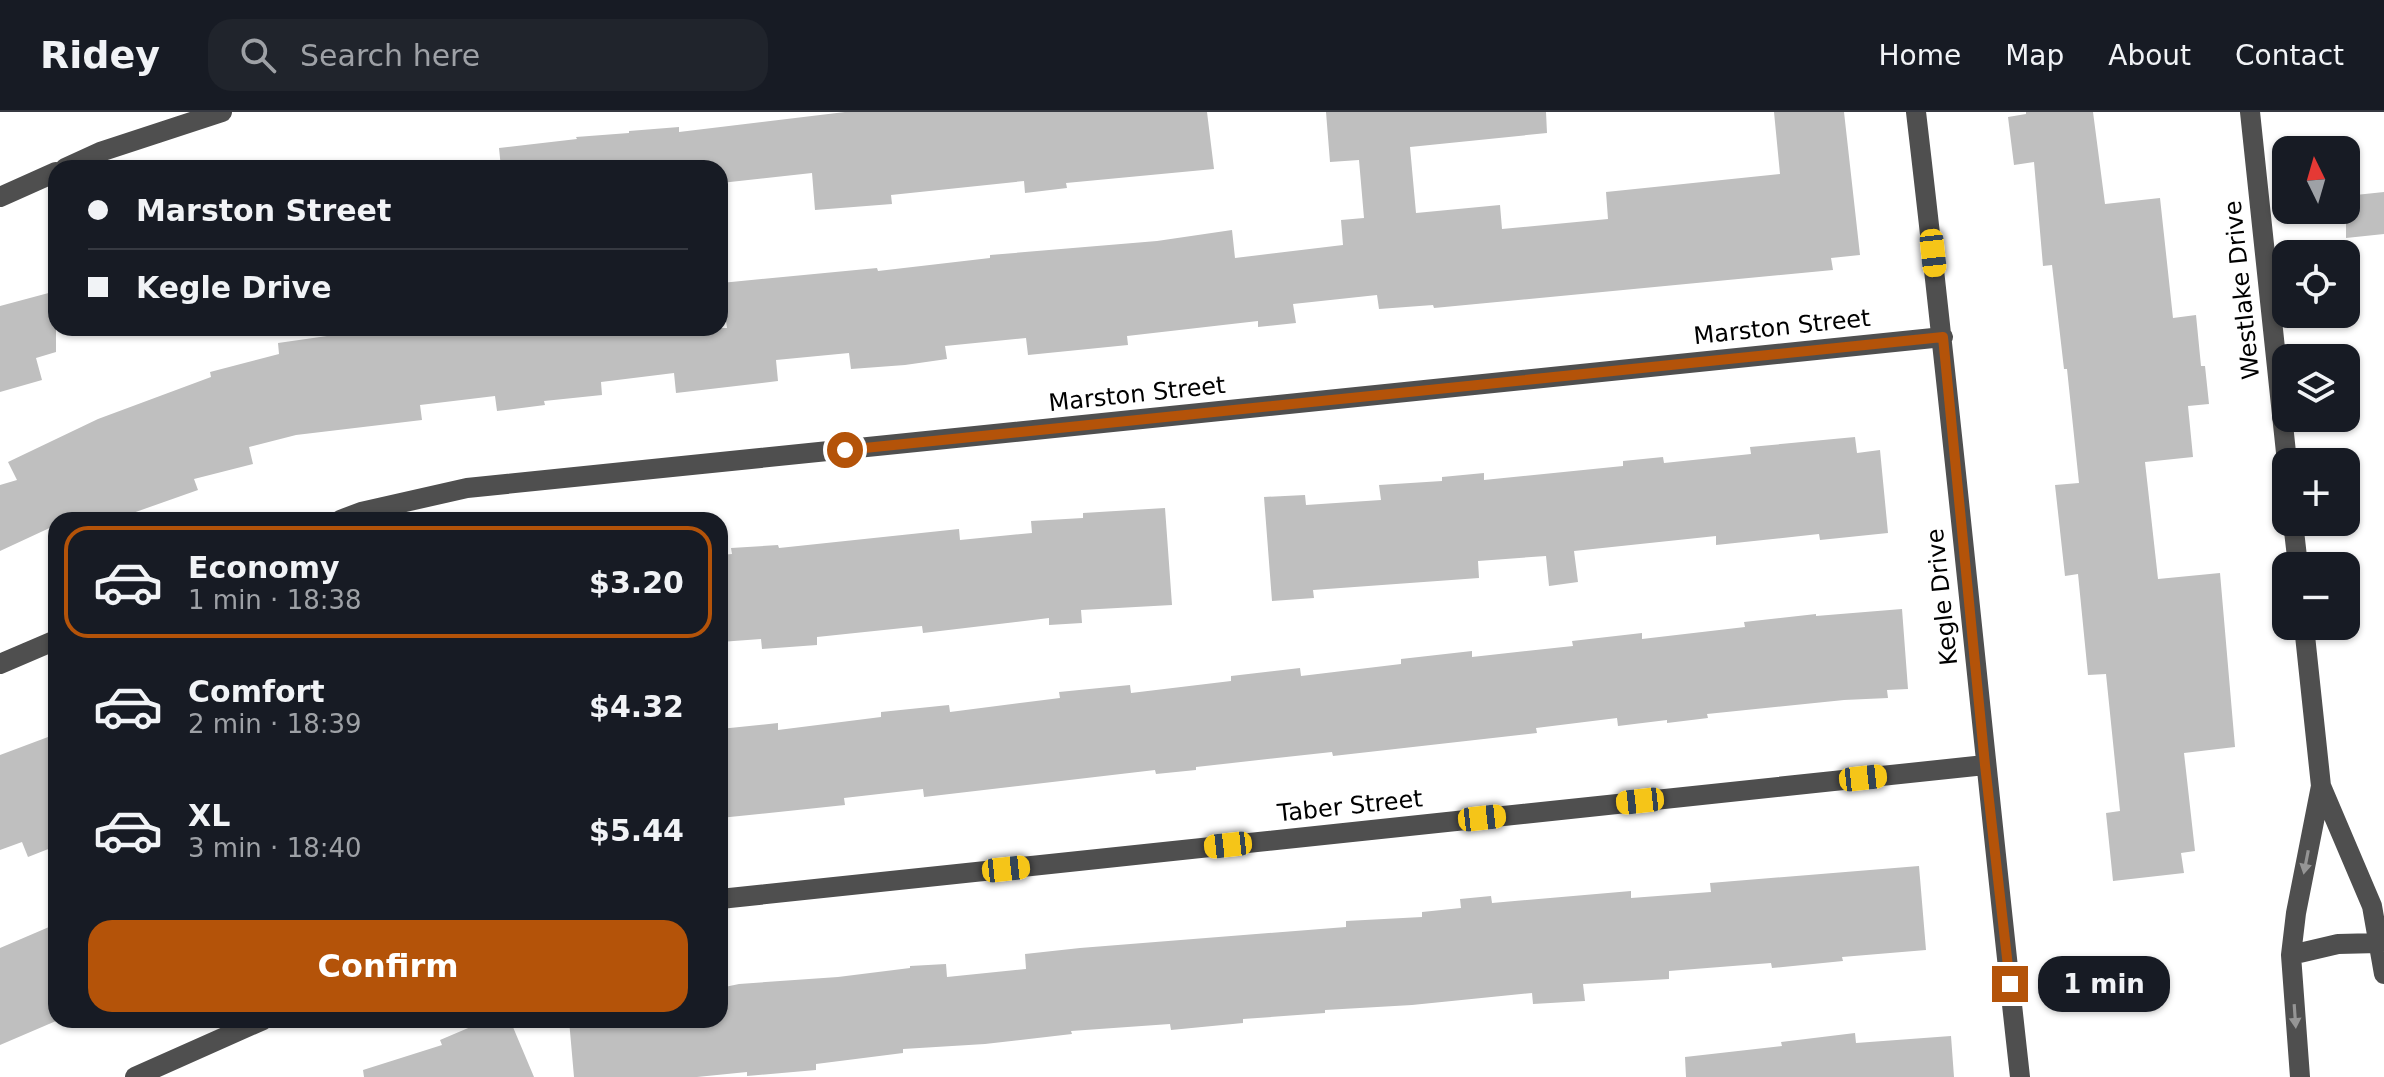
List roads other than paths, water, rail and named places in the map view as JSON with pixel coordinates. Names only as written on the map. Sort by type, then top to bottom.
[{"type":"street","points":[[82,160],[222,112]]},
{"type":"street","name":"Kegle Drive","points":[[1916,112],[1943,337],[1985,765],[2020,1077]]},
{"type":"street","name":"Westlake Drive","points":[[2250,112],[2286,448]]},
{"type":"street","points":[[0,197],[48,176]]},
{"type":"street","name":"Marston Street","points":[[361,512],[467,488],[1943,337]]},
{"type":"street","points":[[2305,640],[2321,786],[2372,906],[2384,974]]},
{"type":"street","points":[[0,664],[48,643]]},
{"type":"street","name":"Taber Street","points":[[728,898],[1985,765]]},
{"type":"street","points":[[2300,1077],[2291,955],[2296,913],[2321,786]]},
{"type":"street","points":[[2291,955],[2338,944],[2378,943]]},
{"type":"street","points":[[135,1077],[245,1028]]}]
